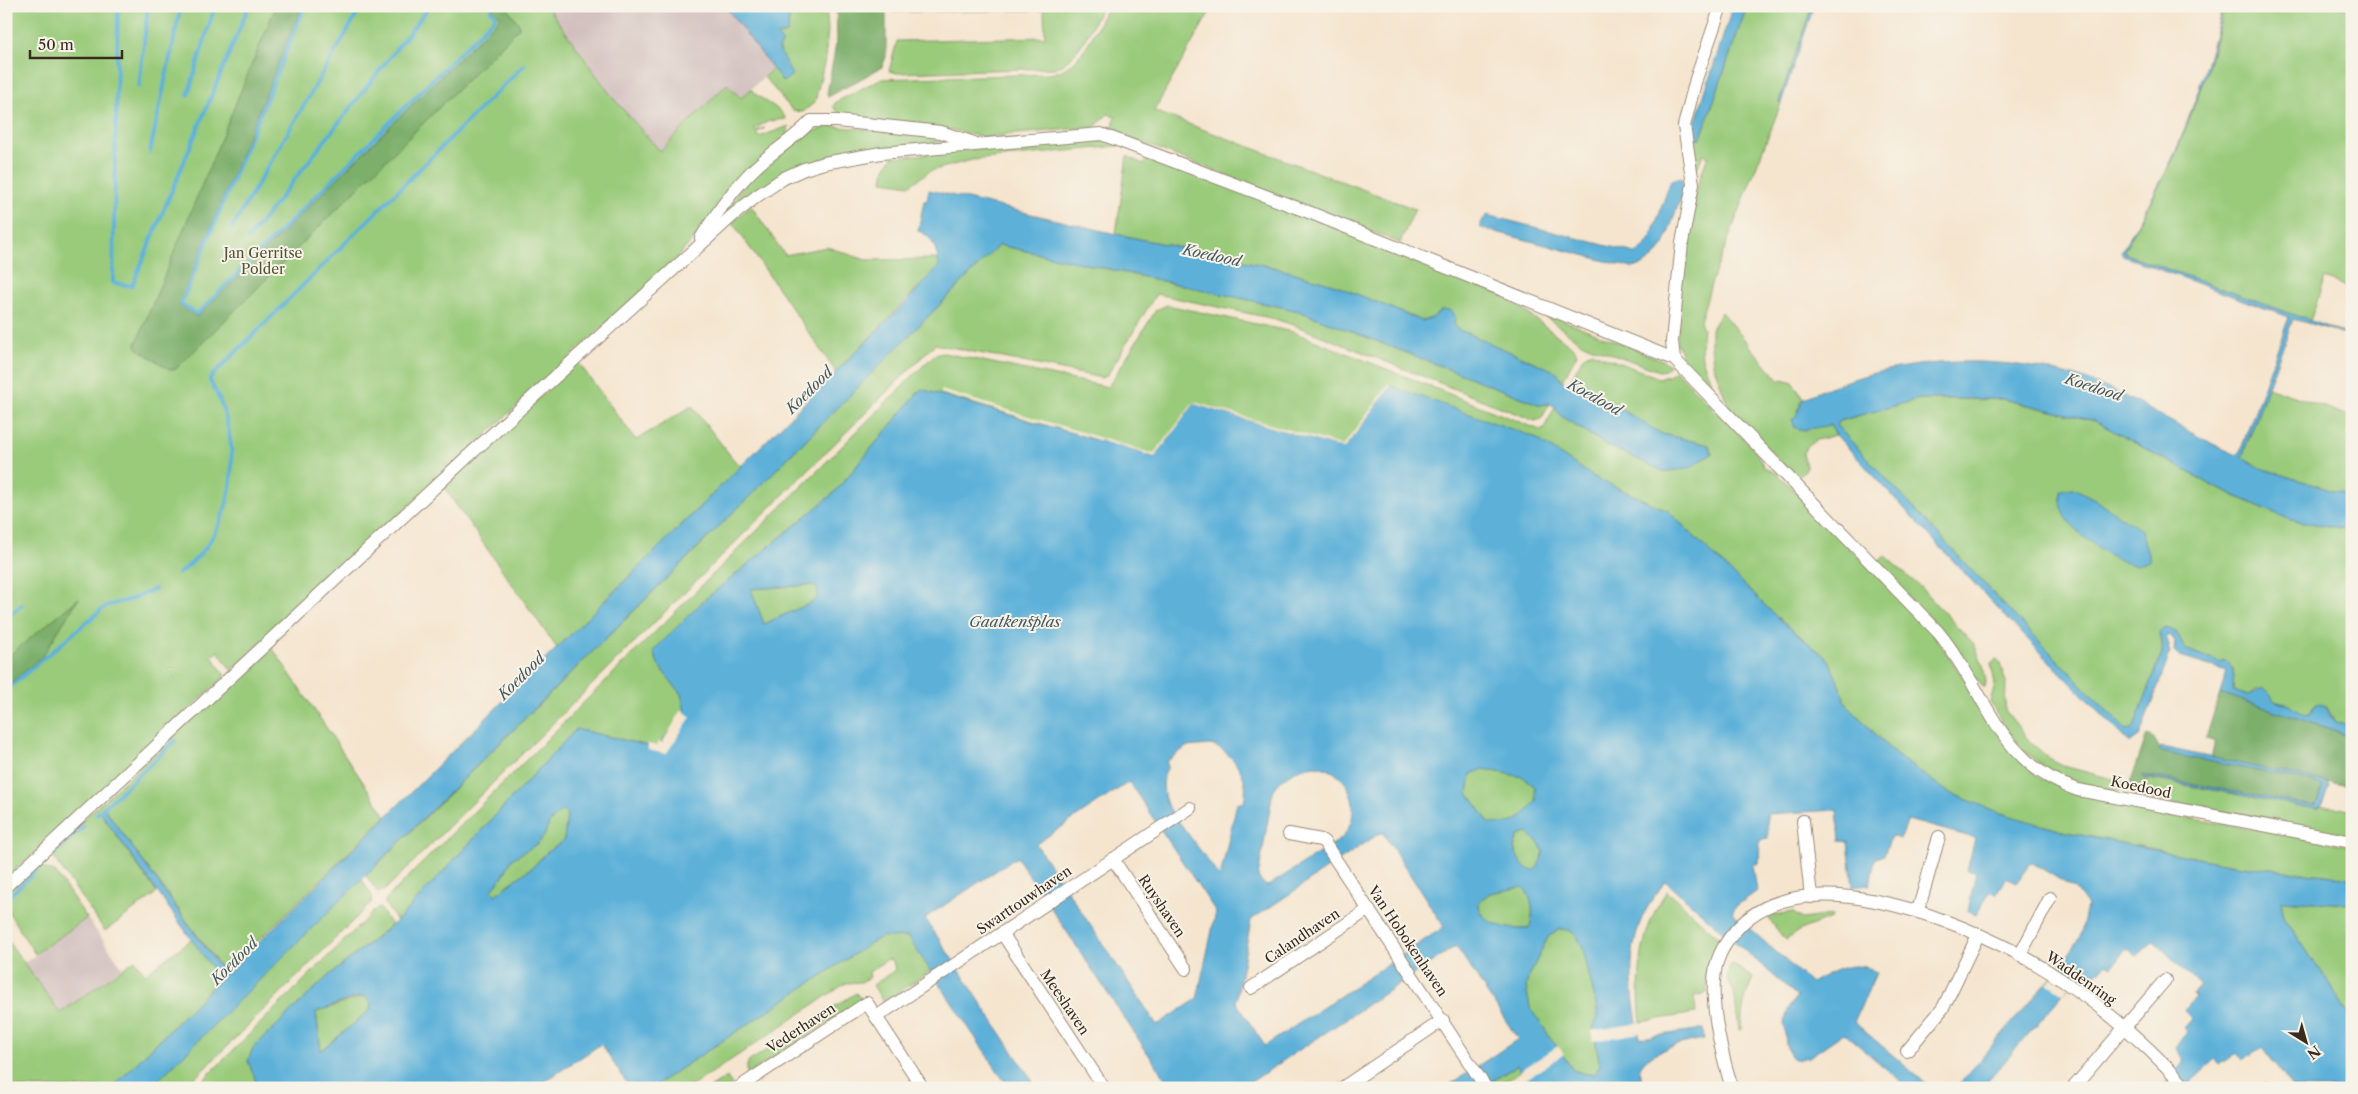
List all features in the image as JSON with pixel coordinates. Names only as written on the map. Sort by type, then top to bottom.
[{"type":"street","points":[[1674,359],[1672,342],[1680,259],[1693,184],[1684,126],[1696,79],[1721,6]]},
{"type":"street","points":[[695,249],[718,213],[752,171],[786,145],[811,121],[838,121],[941,132],[976,144]]},
{"type":"street","name":"Koedood","points":[[6,886],[465,459],[695,249],[757,196],[784,178],[824,163],[881,153],[1102,134],[1311,213],[1674,359],[1938,632],[1963,665],[2004,735],[2031,766],[2042,774],[2078,790],[2352,842]]},
{"type":"street","name":"Swarttouwhaven","points":[[876,1017],[1190,808]]},
{"type":"street","points":[[1804,821],[1811,897]]},
{"type":"street","name":"Van Hobokenhaven","points":[[1289,834],[1321,840],[1326,846],[1443,1020],[1486,1088]]},
{"type":"street","points":[[1918,910],[1939,836]]},
{"type":"street","name":"Ruyshaven","points":[[1113,859],[1186,969]]},
{"type":"street","name":"Waddenring","points":[[1732,1088],[1722,1055],[1716,1016],[1714,980],[1720,952],[1729,937],[1753,914],[1766,907],[1811,897],[1861,898],[1918,910],[2020,955],[2053,975],[2143,1043],[2185,1087]]},
{"type":"street","points":[[2020,955],[2050,898]]},
{"type":"street","name":"Calandhaven","points":[[1251,988],[1369,909]]},
{"type":"street","name":"Meeshaven","points":[[1002,933],[1104,1088]]},
{"type":"street","points":[[1907,1051],[1943,1008],[1978,935]]},
{"type":"street","points":[[2073,1088],[2165,980]]},
{"type":"street","name":"Vederhaven","points":[[746,1085],[867,1003],[876,1017]]},
{"type":"street","points":[[876,1017],[923,1088]]},
{"type":"street","points":[[1342,1088],[1443,1020]]},
{"type":"shaded area","points":[[547,6],[725,6],[773,68],[741,98],[727,84],[660,151],[612,97]]},
{"type":"shaded area","points":[[87,918],[123,968],[60,1013],[24,963]]},
{"type":"green space","name":"Jan Gerritse Polder","points":[[6,6],[547,6],[612,97],[660,151],[727,84],[741,98],[751,89],[783,114],[786,119],[769,121],[754,129],[755,131],[765,128],[756,133],[759,137],[789,126],[786,138],[671,264],[231,670],[218,651],[212,656],[225,676],[6,879]]},
{"type":"green space","points":[[276,6],[302,6],[179,305],[197,317],[501,17],[490,6],[506,6],[519,24],[519,28],[176,369],[170,370],[137,348],[136,344]]},
{"type":"green space","points":[[791,6],[826,6],[828,30],[825,59],[815,102],[803,112],[793,111],[764,77],[773,68],[783,82],[777,35],[787,33]]},
{"type":"green space","points":[[836,6],[886,6],[886,57],[882,67],[828,97],[837,39]]},
{"type":"green space","points":[[892,6],[1102,6],[1078,50],[1063,64],[1055,68],[897,73],[889,71],[897,41],[1045,37],[1044,10],[892,12]]},
{"type":"green space","points":[[1108,6],[1213,6],[1154,111],[1415,209],[1400,243],[1120,134],[1113,128],[1115,116],[1108,114],[1095,127],[982,137],[952,130],[842,116],[833,107],[836,102],[880,79],[1048,74],[1059,71],[1069,66],[1085,49]]},
{"type":"green space","points":[[1747,6],[1812,6],[1779,102],[1781,103],[1712,281],[1700,321],[1703,329],[1702,359],[1715,391],[1686,364],[1677,344],[1680,287],[1696,189],[1708,156],[1703,154],[1695,173],[1687,139],[1693,136],[1700,140]]},
{"type":"green space","points":[[2225,6],[2352,6],[2352,289],[2325,278],[2310,321],[2125,254],[2124,251],[2175,155],[2206,74]]},
{"type":"green space","points":[[830,126],[940,136],[953,141],[822,159],[714,226],[749,180],[808,133]]},
{"type":"green space","points":[[1089,139],[1120,146],[972,160],[930,171],[910,185],[883,181],[885,168],[893,157]]},
{"type":"green space","points":[[1127,156],[1143,164],[1151,157],[1309,217],[1506,297],[1575,349],[1577,354],[1562,381],[1557,372],[1457,329],[1442,310],[1432,318],[1422,321],[1330,283],[1273,267],[1116,234]]},
{"type":"green space","points":[[751,206],[785,255],[827,247],[866,260],[938,259],[939,266],[836,372],[732,222]]},
{"type":"green space","points":[[999,245],[1299,311],[1541,405],[1550,404],[1541,419],[1535,421],[1299,327],[1275,319],[1156,294],[1108,374],[1102,378],[935,344],[384,891],[378,893],[365,874],[368,874],[749,497]]},
{"type":"green space","points":[[1167,305],[1293,332],[1540,430],[1544,428],[1555,407],[1575,426],[1589,435],[1663,471],[1672,471],[1712,454],[1709,445],[1662,434],[1568,384],[1584,356],[1591,352],[1659,378],[1669,376],[1675,370],[1754,449],[1764,467],[1778,474],[1933,634],[2022,764],[2043,780],[2170,815],[2352,846],[2352,878],[2233,865],[2066,832],[2000,813],[1948,792],[1896,755],[1847,705],[1829,660],[1778,618],[1668,511],[1594,477],[1534,437],[1344,449],[1155,457],[921,389],[834,493],[702,602],[659,666],[681,694],[685,711],[657,748],[576,729],[397,921],[385,904],[385,900],[934,355],[944,353],[1108,387],[1156,310]]},
{"type":"green space","points":[[1533,308],[1662,360],[1670,365],[1665,370],[1659,371],[1582,343]]},
{"type":"green space","points":[[1721,312],[1780,381],[1782,379],[1793,382],[1803,399],[1800,402],[1798,427],[1829,424],[1836,435],[1816,440],[1806,447],[1803,454],[1807,468],[1796,479],[1728,405],[1713,364],[1711,345],[1711,329]]},
{"type":"green space","points":[[578,362],[636,440],[692,406],[733,459],[741,466],[557,648],[443,486]]},
{"type":"green space","points":[[2268,387],[2352,417],[2352,497],[2261,468],[2242,457]]},
{"type":"green space","points":[[1919,399],[2002,399],[2095,421],[2219,489],[2291,520],[2352,530],[2352,726],[2335,723],[2327,707],[2313,707],[2311,713],[2307,715],[2295,708],[2274,701],[2257,689],[2248,696],[2233,691],[2234,668],[2185,649],[2176,632],[2160,638],[2162,654],[2135,724],[2132,729],[2126,730],[2004,605],[1836,425],[1839,421]]},
{"type":"green space","points":[[1885,556],[1919,586],[1974,644],[1983,665],[1985,687],[1982,687],[1960,652],[1877,563]]},
{"type":"green space","points":[[813,585],[818,590],[818,596],[813,602],[764,624],[751,589]]},
{"type":"green space","points":[[79,598],[42,657],[6,687],[6,658]]},
{"type":"green space","points":[[271,646],[386,816],[225,973],[104,808],[100,812],[157,893],[105,931],[49,851]]},
{"type":"green space","points":[[1996,659],[1999,661],[2006,682],[2005,710],[2030,742],[2049,758],[2067,767],[2124,782],[2122,788],[2117,792],[2073,781],[2041,765],[2028,754],[2015,740],[1990,702],[1995,684],[1991,663]]},
{"type":"green space","points":[[2220,693],[2352,736],[2352,773],[2347,786],[2211,758],[2215,742],[2206,738]]},
{"type":"green space","points":[[2147,735],[2153,737],[2161,751],[2323,784],[2319,801],[2314,806],[2143,775],[2143,777],[2148,779],[2144,786],[2130,783]]},
{"type":"green space","points":[[1484,769],[1523,777],[1535,787],[1536,801],[1521,818],[1505,824],[1489,823],[1468,793],[1471,773]]},
{"type":"green space","points":[[2148,779],[2319,808],[2321,806],[2332,806],[2352,811],[2352,836],[2133,796],[2130,783],[2144,786]]},
{"type":"green space","points":[[562,810],[567,815],[564,840],[545,854],[534,866],[495,895],[491,890],[503,876],[512,859],[544,836],[549,823]]},
{"type":"green space","points":[[1527,833],[1538,842],[1544,852],[1538,868],[1533,871],[1523,865],[1514,848],[1518,836]]},
{"type":"green space","points":[[39,861],[46,869],[55,872],[87,918],[35,954],[6,908],[6,892]]},
{"type":"green space","points":[[361,878],[372,896],[371,903],[185,1088],[150,1088]]},
{"type":"green space","points":[[1522,887],[1529,895],[1532,906],[1532,918],[1529,928],[1513,929],[1496,925],[1483,915],[1479,901],[1490,893]]},
{"type":"green space","points":[[1667,891],[1719,938],[1709,964],[1707,993],[1694,996],[1696,1013],[1641,1022],[1639,988],[1642,954],[1651,921]]},
{"type":"green space","points":[[2281,900],[2352,904],[2352,1019],[2284,917]]},
{"type":"green space","points":[[380,908],[391,925],[326,978],[253,1048],[248,1061],[256,1081],[252,1088],[233,1088],[223,1085],[220,1088],[195,1088],[376,909]]},
{"type":"green space","points":[[1792,912],[1802,919],[1832,915],[1831,918],[1800,930],[1785,940],[1769,919],[1770,916]]},
{"type":"green space","points":[[1560,929],[1569,930],[1578,936],[1583,949],[1598,1017],[1596,1044],[1600,1065],[1595,1074],[1586,1074],[1573,1070],[1530,1008],[1526,987],[1528,978],[1548,937]]},
{"type":"green space","points":[[887,935],[908,937],[931,971],[883,1002],[873,985],[895,970],[893,961],[888,959],[869,972],[870,977],[861,982],[846,983],[689,1088],[651,1088],[880,937]]},
{"type":"green space","points":[[6,938],[60,1013],[135,960],[145,974],[192,939],[220,979],[112,1088],[6,1088]]},
{"type":"green space","points":[[1732,964],[1753,978],[1746,997],[1741,1029],[1739,1030],[1734,992],[1727,979],[1729,967]]},
{"type":"green space","points":[[856,993],[862,1000],[748,1074],[746,1070],[748,1062]]},
{"type":"green space","points":[[365,996],[372,1005],[369,1011],[321,1051],[316,1012]]},
{"type":"green space","points":[[1517,1065],[1521,1071],[1496,1085],[1493,1081]]},
{"type":"green space","points":[[727,1077],[732,1085],[727,1088],[710,1088]]},
{"type":"water","points":[[725,6],[791,6],[787,33],[777,35],[783,44],[778,48],[792,75],[783,82]]},
{"type":"water","points":[[1733,6],[1747,6],[1700,140],[1693,136],[1694,126]]},
{"type":"water","points":[[1812,6],[1814,6],[1781,103],[1779,102]]},
{"type":"water","points":[[2223,6],[2206,74],[2185,128],[2205,69]]},
{"type":"water","points":[[2183,135],[2166,172],[2175,152]]},
{"type":"water","points":[[1682,179],[1683,191],[1664,245],[1654,257],[1643,265],[1632,268],[1481,228],[1481,223],[1487,215],[1635,253],[1643,249],[1651,237],[1671,180]]},
{"type":"water","points":[[929,190],[1116,234],[1273,267],[1330,283],[1422,321],[1432,318],[1442,310],[1450,310],[1456,318],[1454,323],[1457,329],[1557,372],[1561,380],[1570,385],[1577,383],[1662,434],[1709,445],[1712,454],[1688,469],[1663,471],[1607,445],[1561,416],[1555,407],[1549,403],[1541,405],[1299,311],[999,245],[749,497],[150,1088],[112,1088],[220,979],[100,812],[104,808],[223,972],[228,973],[906,302],[939,266],[934,245],[928,237],[918,231],[924,201],[927,201]]},
{"type":"water","points":[[2151,200],[2124,251],[2126,254],[2352,336],[2293,319],[2242,457],[2261,468],[2352,497],[2352,530],[2291,520],[2219,489],[2095,421],[2003,399],[1919,399],[1839,421],[1836,425],[2004,605],[2126,730],[2132,729],[2135,724],[2162,654],[2160,631],[2167,628],[2176,632],[2185,649],[2221,663],[2223,660],[2232,666],[2234,672],[2233,691],[2248,696],[2265,689],[2274,701],[2290,705],[2307,715],[2311,713],[2316,704],[2321,704],[2326,708],[2335,723],[2352,726],[2352,736],[2220,693],[2227,671],[2180,657],[2174,652],[2175,641],[2170,635],[2166,638],[2170,654],[2139,737],[2129,742],[1999,610],[1836,435],[1830,425],[1804,430],[1795,428],[1792,419],[1795,418],[1803,399],[1838,384],[1875,373],[1914,366],[1954,362],[1995,363],[2034,367],[2073,376],[2109,389],[2237,455],[2241,449],[2289,317],[2123,256],[2121,252]]},
{"type":"water","name":"Gaatkensplas","points":[[1391,386],[1534,437],[1594,477],[1668,511],[1778,618],[1829,660],[1847,705],[1896,755],[1948,792],[2000,813],[2066,832],[2233,865],[2352,878],[2352,904],[2281,900],[2284,917],[2352,1019],[2352,1088],[2293,1088],[2262,1047],[2242,1060],[2236,1053],[2219,1065],[2215,1060],[2184,1088],[2161,1088],[2183,1063],[2183,1059],[2175,1048],[2187,1031],[2184,1028],[2192,1019],[2184,1011],[2196,997],[2193,994],[2199,985],[2154,941],[2137,956],[2128,949],[2125,950],[2112,966],[2107,963],[2088,984],[2083,985],[2075,980],[1982,1088],[1956,1088],[2059,968],[2080,938],[2087,906],[2075,889],[2031,862],[2017,882],[2006,877],[1996,894],[1991,891],[1976,915],[1968,911],[1976,872],[1967,871],[1975,838],[1908,820],[1900,839],[1891,836],[1884,855],[1875,859],[1870,885],[1853,887],[1848,842],[1840,841],[1837,810],[1767,814],[1768,838],[1760,840],[1759,863],[1753,865],[1757,891],[1735,907],[1732,913],[1811,983],[1835,971],[1851,966],[1868,968],[1876,973],[1854,1022],[1931,1088],[1909,1088],[1844,1033],[1809,1057],[1795,1060],[1792,1058],[1786,1045],[1784,1024],[1788,1010],[1797,996],[1665,881],[1650,903],[1639,925],[1632,957],[1634,1006],[1640,1038],[1703,1029],[1704,1039],[1666,1049],[1648,1058],[1639,1072],[1645,1088],[1532,1088],[1517,1065],[1482,1088],[1445,1088],[1518,1039],[1456,946],[1242,1088],[1171,1088],[1017,857],[925,918],[1037,1088],[1009,1088],[908,937],[880,937],[651,1088],[630,1088],[601,1044],[535,1088],[252,1088],[256,1081],[248,1061],[253,1048],[326,978],[397,921],[576,729],[657,748],[685,711],[681,694],[659,666],[653,651],[702,602],[834,493],[921,389],[1155,457],[1194,404],[1344,449]],"holes":[[[813,585],[818,590],[818,596],[813,602],[764,624],[751,589]],[[1210,745],[1227,754],[1241,771],[1245,785],[1244,803],[1237,803],[1220,877],[1168,807],[1164,797],[1163,786],[1168,766],[1166,762],[1186,747]],[[1315,766],[1328,769],[1338,775],[1346,784],[1351,794],[1352,817],[1348,829],[1341,839],[1268,886],[1258,877],[1273,791],[1291,773],[1302,768]],[[1484,769],[1523,777],[1535,787],[1536,801],[1521,818],[1505,824],[1489,823],[1468,793],[1471,774]],[[1129,782],[1216,912],[1197,999],[1157,1025],[1036,844]],[[562,810],[567,815],[564,840],[545,854],[534,866],[495,895],[492,890],[503,876],[512,859],[537,844],[544,836],[549,823]],[[1380,833],[1383,833],[1444,927],[1265,1046],[1236,1002],[1251,920]],[[1527,833],[1538,842],[1544,852],[1538,867],[1533,871],[1526,868],[1514,848],[1518,836]],[[1522,887],[1529,895],[1532,906],[1532,918],[1529,928],[1513,929],[1496,925],[1483,915],[1479,901],[1490,893]],[[1560,929],[1569,930],[1577,936],[1583,949],[1598,1017],[1593,1028],[1600,1065],[1595,1074],[1586,1074],[1573,1070],[1530,1008],[1526,987],[1528,978],[1548,937]],[[365,996],[372,1005],[369,1011],[321,1051],[316,1012],[354,998]]]},
{"type":"water","points":[[2073,488],[2093,498],[2141,530],[2150,561],[2137,565],[2126,563],[2096,547],[2078,532],[2066,517],[2061,501],[2061,490]]},
{"type":"water","points":[[2161,747],[2309,778],[2328,783],[2329,786],[2321,806],[2316,809],[2143,777],[2143,775],[2314,806],[2319,801],[2323,786],[2311,781],[2165,753],[2159,750]]},
{"type":"pier","points":[[1389,385],[1391,386],[1344,449],[1194,404],[1155,457],[941,393],[941,390],[1154,454],[1194,402],[1343,446]]},
{"type":"pier","points":[[682,710],[691,717],[666,754],[648,750],[648,744],[645,743],[656,746],[659,742],[662,743]]},
{"type":"pier","points":[[2059,969],[2075,980],[2063,994],[2047,983]]},
{"type":"pier","points":[[1639,1023],[1640,1033],[1593,1041],[1591,1031]]},
{"type":"pier","points":[[1558,1046],[1564,1054],[1525,1080],[1520,1071]]},
{"type":"waterway","points":[[118,6],[113,283],[132,286],[249,6]]},
{"type":"waterway","points":[[139,87],[148,6]]},
{"type":"waterway","points":[[150,152],[181,6]]},
{"type":"waterway","points":[[188,95],[215,6]]},
{"type":"waterway","points":[[305,6],[181,304],[197,314],[495,18],[496,16],[491,10]]},
{"type":"waterway","points":[[232,228],[362,6]]},
{"type":"waterway","points":[[248,239],[430,6]]},
{"type":"waterway","points":[[178,574],[198,556],[214,535],[224,510],[230,484],[232,457],[229,430],[210,378],[524,65]]},
{"type":"waterway","points":[[6,690],[106,606],[132,599],[155,589]]},
{"type":"waterway","points":[[6,618],[22,605]]},
{"type":"waterway","points":[[97,814],[175,741]]},
{"type":"waterway","points":[[53,854],[84,826]]},
{"type":"waterway","points":[[6,899],[42,865]]}]
